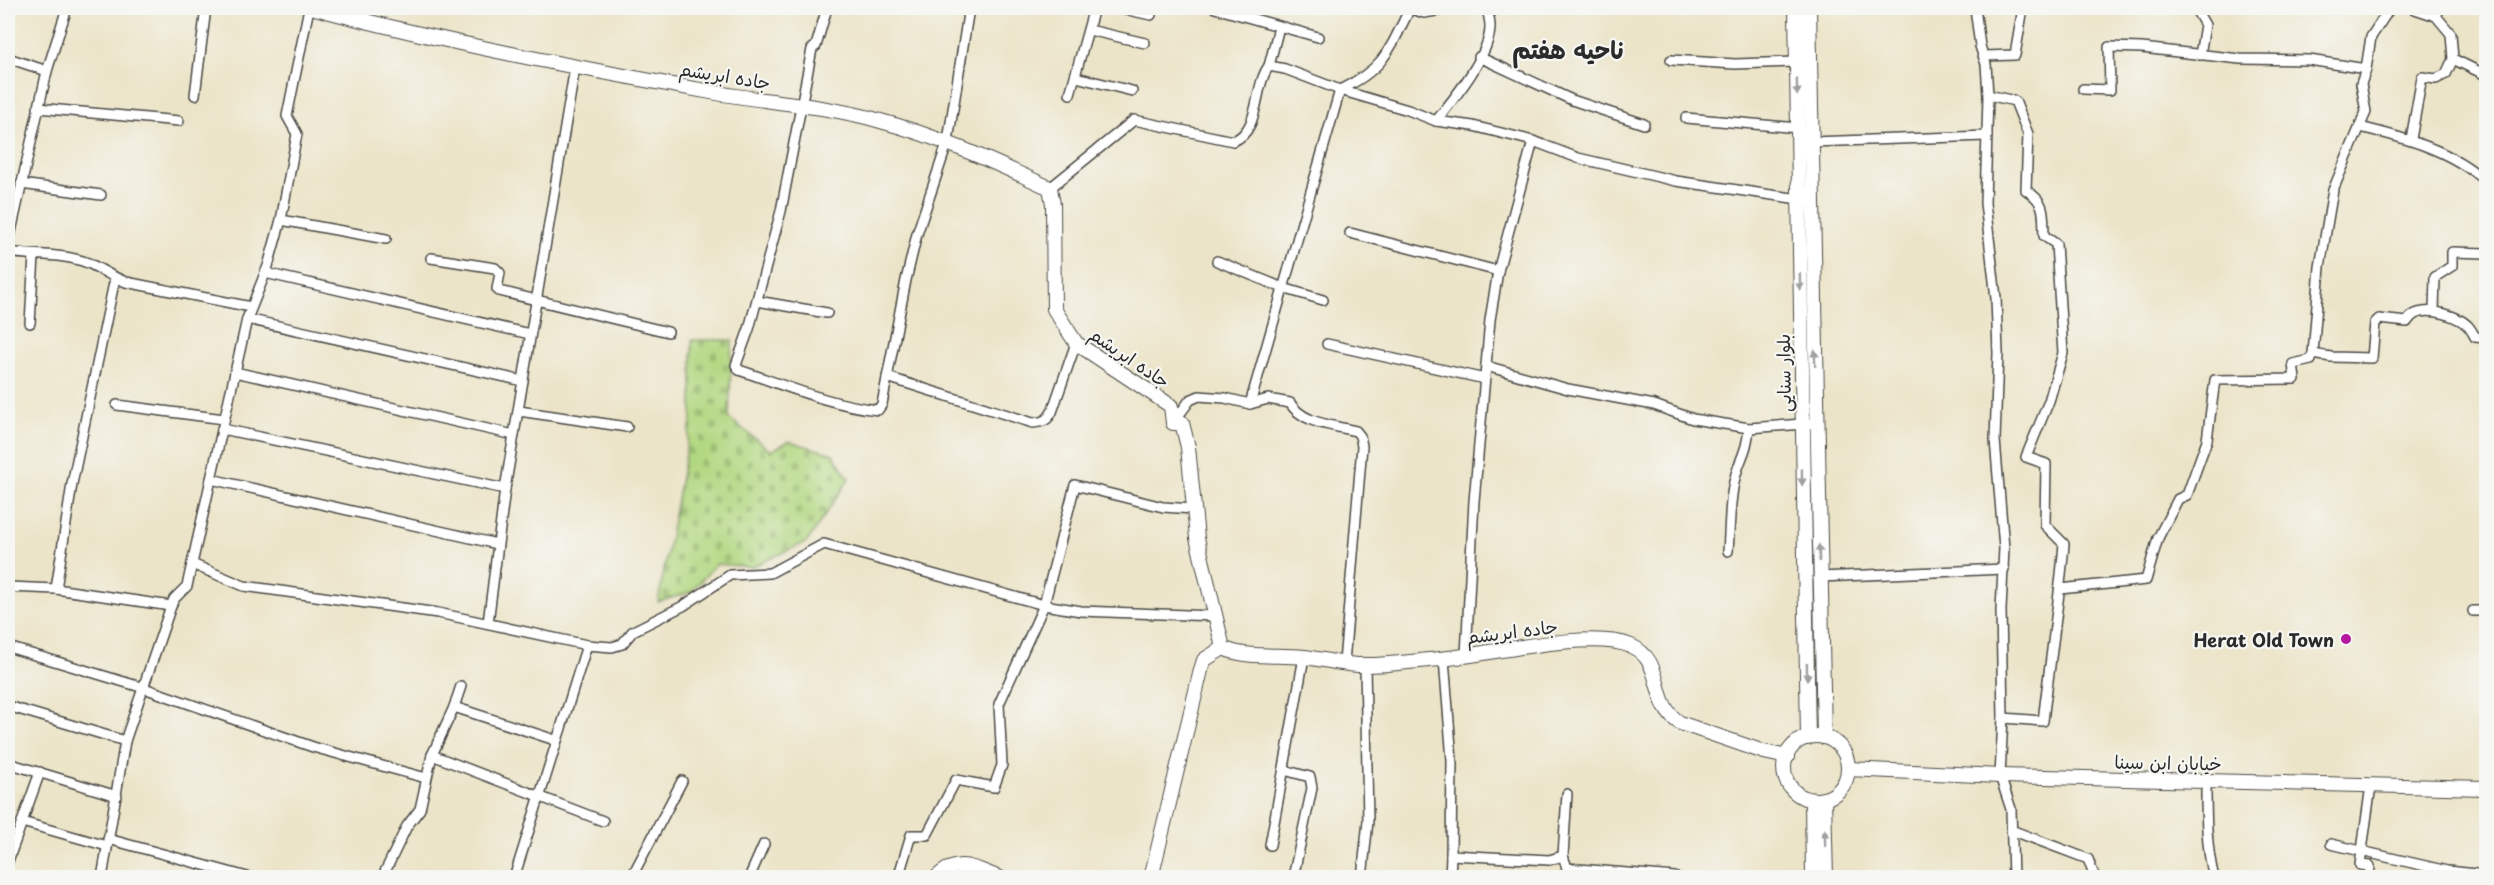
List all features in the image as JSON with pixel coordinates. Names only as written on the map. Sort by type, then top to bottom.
[{"type":"main road","name":"جاده ابریشم","points":[[315,8],[364,14],[483,49],[723,94],[828,108],[878,120],[948,141],[1050,188],[1053,204],[1053,309],[1076,343],[1171,406],[1173,423],[1182,423],[1188,447],[1197,538],[1223,648],[1234,654],[1304,657],[1365,665],[1444,659],[1592,640],[1629,645],[1644,654],[1653,667],[1659,694],[1670,717],[1680,723],[1732,741],[1787,757]]},
{"type":"main road","name":"بلوار سنایی","points":[[1796,8],[1801,425],[1808,738]]},
{"type":"main road","name":"بلوار سنایی","points":[[1809,8],[1824,737]]},
{"type":"main road","points":[[1151,878],[1204,660],[1223,648]]},
{"type":"main road","points":[[1824,737],[1844,752],[1848,769],[1844,784],[1839,791],[1818,799],[1797,794],[1787,781],[1785,773],[1787,757],[1795,745],[1808,738],[1824,737]]},
{"type":"main road","name":"خیابان ابن سینا","points":[[1848,769],[2000,776],[2487,788]]},
{"type":"main road","points":[[1813,878],[1818,799]]},
{"type":"main road","points":[[1818,799],[1826,878]]},
{"type":"main road","points":[[936,878],[945,868],[965,865],[1000,878]]},
{"type":"street","points":[[8,245],[47,71],[67,8]]},
{"type":"street","points":[[195,95],[206,8]]},
{"type":"street","points":[[102,878],[125,741],[174,598],[187,586],[247,319],[266,273],[281,220],[297,134],[287,116],[309,8]]},
{"type":"street","points":[[827,8],[816,46],[812,49],[781,211],[757,301],[736,365],[739,370],[824,398],[878,410],[882,404],[914,246],[948,141],[969,8]]},
{"type":"street","points":[[1070,94],[1094,8]]},
{"type":"street","points":[[1119,8],[1151,15]]},
{"type":"street","points":[[1215,8],[1318,37]]},
{"type":"street","points":[[1250,404],[1340,90],[1361,80],[1377,66],[1389,50],[1410,8],[1424,13],[1453,8]]},
{"type":"street","points":[[1436,121],[1466,85],[1479,57],[1490,28],[1487,8]]},
{"type":"street","points":[[1975,8],[1980,46],[1984,56],[1988,95],[1985,203],[1996,297],[1998,353],[1995,440],[2001,488],[2004,569],[2001,610],[2003,718],[2000,776],[2011,809],[2013,878]]},
{"type":"street","points":[[1984,56],[2015,55],[2023,8]]},
{"type":"street","points":[[2195,8],[2205,25],[2200,55]]},
{"type":"street","points":[[2060,589],[2146,580],[2158,538],[2178,499],[2187,495],[2207,440],[2215,380],[2295,379],[2293,364],[2310,360],[2313,354],[2320,267],[2333,190],[2366,112],[2361,84],[2371,37],[2390,8]]},
{"type":"street","points":[[2411,139],[2422,77],[2436,79],[2446,74],[2453,59],[2451,34],[2438,12],[2412,8]]},
{"type":"street","points":[[1050,188],[1134,120],[1233,141],[1241,138],[1249,126],[1279,27]]},
{"type":"street","points":[[1089,30],[1145,43]]},
{"type":"street","points":[[2083,89],[2110,90],[2109,47],[2240,59],[2309,60],[2366,69]]},
{"type":"street","points":[[1479,57],[1572,100],[1644,124]]},
{"type":"street","points":[[8,58],[47,71]]},
{"type":"street","points":[[2453,59],[2487,75]]},
{"type":"street","points":[[1671,60],[1735,64],[1797,62]]},
{"type":"street","points":[[1269,66],[1286,69],[1340,90],[1408,110],[1436,121],[1473,126],[1533,141],[1578,158],[1676,181],[1799,199]]},
{"type":"street","points":[[488,623],[505,489],[575,67]]},
{"type":"street","points":[[1076,77],[1132,92]]},
{"type":"street","points":[[1988,95],[2015,101],[2028,134],[2026,190],[2043,204],[2044,236],[2056,244],[2063,352],[2049,401],[2026,457],[2046,464],[2045,525],[2064,544],[2043,721],[2003,718]]},
{"type":"street","points":[[38,108],[178,121]]},
{"type":"street","points":[[1686,118],[1798,128]]},
{"type":"street","points":[[2360,127],[2411,139],[2472,168],[2487,182]]},
{"type":"street","points":[[1811,142],[1987,136]]},
{"type":"street","points":[[1466,655],[1474,501],[1486,366],[1498,271],[1533,141]]},
{"type":"street","points":[[21,184],[101,195]]},
{"type":"street","points":[[281,220],[386,239]]},
{"type":"street","points":[[1350,233],[1498,271]]},
{"type":"street","points":[[8,252],[69,258],[87,263],[115,278],[251,307]]},
{"type":"street","points":[[2434,311],[2435,277],[2452,266],[2452,252],[2487,253]]},
{"type":"street","points":[[30,323],[34,256]]},
{"type":"street","points":[[431,258],[495,268],[500,273],[497,289],[499,291],[536,298],[561,307],[668,332]]},
{"type":"street","points":[[1217,261],[1283,288],[1323,300]]},
{"type":"street","points":[[266,273],[530,334]]},
{"type":"street","points":[[56,589],[72,484],[115,278]]},
{"type":"street","points":[[757,301],[826,313]]},
{"type":"street","points":[[2313,354],[2372,358],[2375,323],[2379,319],[2407,322],[2414,314],[2434,311],[2452,316],[2468,325],[2475,337],[2487,338]]},
{"type":"street","points":[[247,319],[523,381]]},
{"type":"street","points":[[887,377],[1033,423],[1041,422],[1048,420],[1052,412],[1076,343]]},
{"type":"street","points":[[1327,344],[1485,379]]},
{"type":"street","points":[[1486,366],[1568,389],[1654,405],[1693,419],[1749,428],[1817,423]]},
{"type":"street","points":[[235,372],[514,435]]},
{"type":"street","points":[[1173,423],[1190,400],[1199,396],[1225,398],[1250,404],[1268,399],[1290,403],[1294,410],[1305,418],[1356,431],[1360,436],[1362,446],[1344,663]]},
{"type":"street","points":[[117,405],[223,424],[505,489]]},
{"type":"street","points":[[519,411],[627,427]]},
{"type":"street","points":[[1728,551],[1736,475],[1747,450],[1749,428]]},
{"type":"street","points":[[211,479],[497,544]]},
{"type":"street","points":[[898,878],[911,835],[927,835],[956,780],[994,787],[1002,765],[999,704],[1044,604],[1075,485],[1163,507],[1193,509]]},
{"type":"street","points":[[192,564],[244,586],[438,613],[587,645],[612,647],[622,644],[633,631],[683,606],[730,575],[770,573],[824,544],[1044,604],[1081,611],[1214,616]]},
{"type":"street","points":[[1820,577],[2004,569]]},
{"type":"street","points":[[8,590],[56,589],[171,606]]},
{"type":"street","points":[[2473,611],[2487,611]]},
{"type":"street","points":[[514,878],[555,740],[587,645]]},
{"type":"street","points":[[8,647],[144,688],[313,747],[426,778]]},
{"type":"street","points":[[1270,845],[1304,657]]},
{"type":"street","points":[[1444,659],[1452,760],[1450,878]]},
{"type":"street","points":[[1362,878],[1368,821],[1365,665]]},
{"type":"street","points":[[382,878],[407,826],[420,809],[432,755],[461,686]]},
{"type":"street","points":[[8,706],[125,741]]},
{"type":"street","points":[[454,707],[555,740]]},
{"type":"street","points":[[432,755],[603,821]]},
{"type":"street","points":[[8,763],[117,796]]},
{"type":"street","points":[[1284,770],[1310,777],[1312,788],[1293,878]]},
{"type":"street","points":[[8,861],[40,772]]},
{"type":"street","points":[[631,878],[682,781]]},
{"type":"street","points":[[2206,781],[2206,806],[2214,878]]},
{"type":"street","points":[[2369,878],[2370,866],[2360,865],[2371,785]]},
{"type":"street","points":[[1567,794],[1563,856],[1566,873],[1675,877]]},
{"type":"street","points":[[22,822],[251,878]]},
{"type":"street","points":[[2011,830],[2088,859],[2095,878]]},
{"type":"street","points":[[749,878],[764,844]]},
{"type":"street","points":[[2331,844],[2447,871],[2487,875]]},
{"type":"street","points":[[1451,855],[1549,860],[1563,856]]},
{"type":"green space","points":[[692,340],[732,340],[729,418],[771,451],[789,441],[833,454],[849,479],[807,542],[751,567],[716,564],[691,592],[658,602],[692,417]]},
{"type":"place","name":"Herat Old Town","points":[[2346,639]]},
{"type":"district","name":"ناحیه هفتم","points":[[1568,49]]}]
